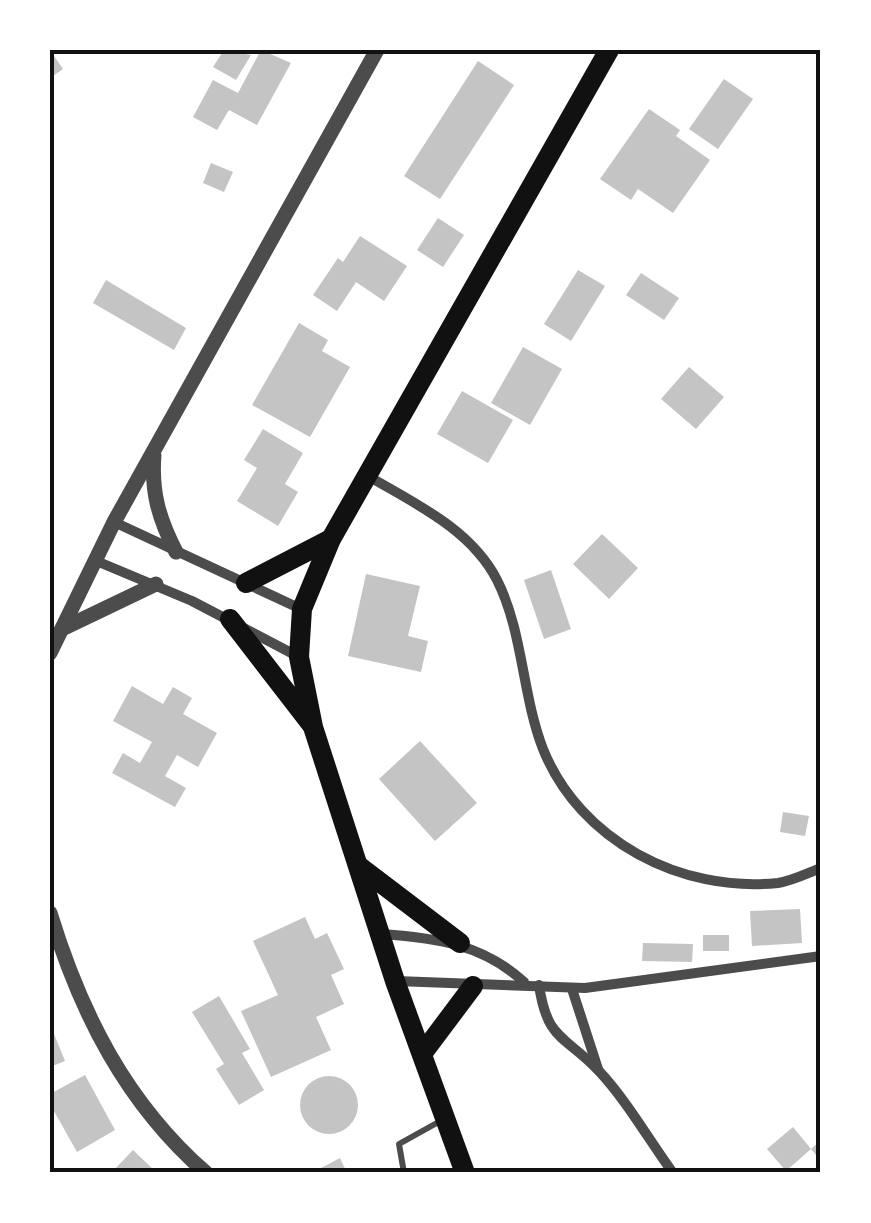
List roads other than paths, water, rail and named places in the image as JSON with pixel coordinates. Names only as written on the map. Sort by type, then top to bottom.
[{"type":"highway","points":[[464,1173],[313,727],[300,657],[302,609],[331,539],[609,50]]},
{"type":"highway","points":[[246,583],[331,539]]},
{"type":"highway","points":[[230,619],[313,727]]},
{"type":"highway","points":[[360,867],[460,943]]},
{"type":"highway","points":[[422,1054],[474,986]]},
{"type":"street","points":[[50,653],[114,522],[378,50]]},
{"type":"street","points":[[154,451],[152,484],[157,510],[176,552]]},
{"type":"street","points":[[368,476],[457,532],[497,580],[542,748],[564,790],[592,821],[622,846],[654,863],[692,876],[781,883],[821,868]]},
{"type":"street","points":[[114,522],[302,609]]},
{"type":"street","points":[[94,560],[156,584],[300,657]]},
{"type":"street","points":[[58,631],[156,584]]},
{"type":"street","points":[[50,913],[76,989],[105,1051],[162,1129],[206,1173]]},
{"type":"street","points":[[382,934],[460,943],[500,963],[524,982]]},
{"type":"street","points":[[396,981],[474,986],[524,982],[572,988],[821,956]]},
{"type":"street","points":[[539,985],[548,1026],[558,1040],[598,1070],[674,1173]]},
{"type":"street","points":[[572,988],[598,1070]]},
{"type":"lane","points":[[404,1173],[399,1144],[445,1119]]}]
